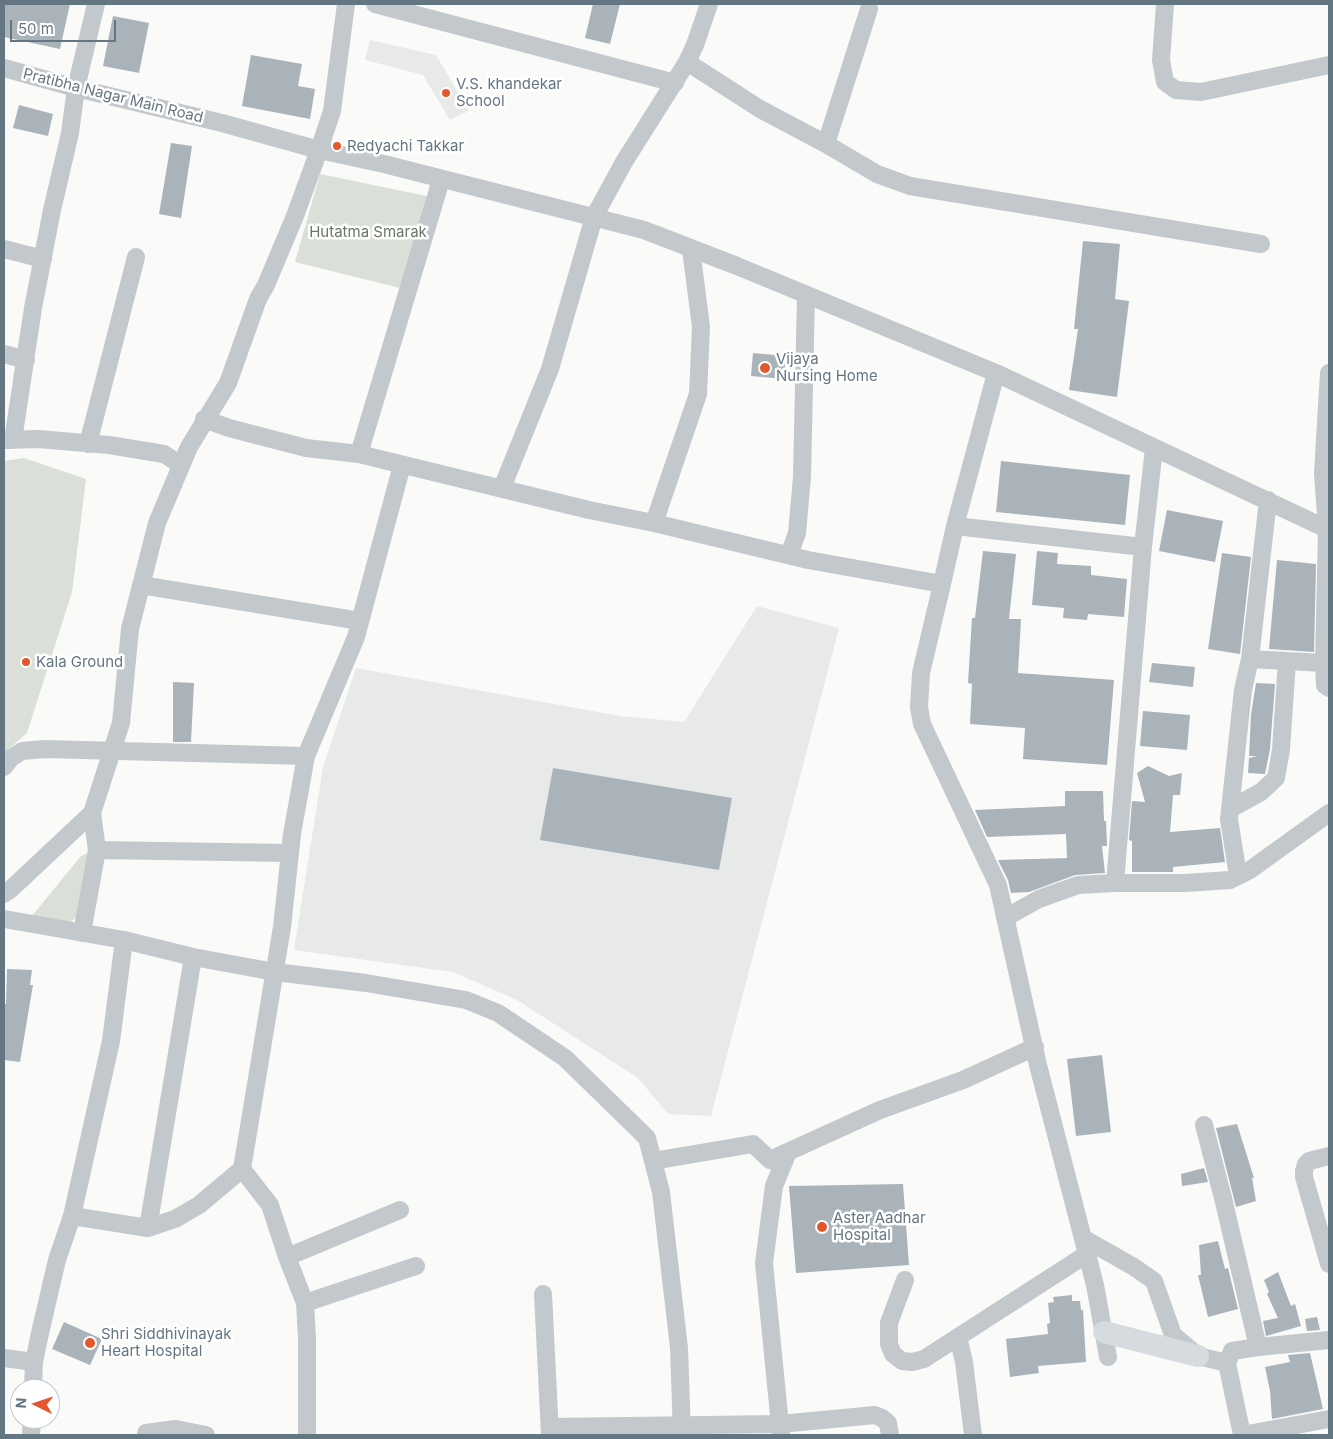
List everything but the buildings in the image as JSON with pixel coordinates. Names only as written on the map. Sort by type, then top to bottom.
[{"type":"main road","points":[[1104,1332],[1198,1356]]},
{"type":"street","points":[[96,4],[76,88],[70,133],[43,258],[26,360],[8,440],[88,444],[164,454],[180,466]]},
{"type":"street","points":[[82,933],[96,850],[92,813],[121,723],[130,629],[157,523],[180,466],[204,419],[228,383],[258,299],[288,233],[319,150],[332,111],[346,4]]},
{"type":"street","points":[[375,4],[675,83]]},
{"type":"street","points":[[502,488],[550,369],[594,217],[624,162],[687,62],[709,4]]},
{"type":"street","points":[[1165,4],[1162,60],[1165,82],[1176,90],[1201,92],[1329,65]]},
{"type":"street","points":[[826,144],[869,9]]},
{"type":"street","points":[[687,62],[760,109],[878,174],[910,186],[1261,244]]},
{"type":"street","name":"Pratibha Nagar Main Road","points":[[4,68],[76,88],[222,123],[319,150],[644,230],[996,373],[1328,529]]},
{"type":"street","points":[[359,454],[442,180]]},
{"type":"street","points":[[4,249],[43,258]]},
{"type":"street","points":[[654,523],[698,394],[702,327],[692,249]]},
{"type":"street","points":[[88,444],[136,257]]},
{"type":"street","points":[[789,555],[797,533],[802,477],[806,295]]},
{"type":"street","points":[[4,354],[26,360]]},
{"type":"street","points":[[996,373],[955,526],[921,673],[919,707],[922,724],[998,884],[1038,1065],[1095,1285],[1108,1357]]},
{"type":"street","points":[[1329,373],[1323,473],[1328,529],[1324,663],[1325,685],[1329,688]]},
{"type":"street","points":[[204,419],[229,428],[306,448],[359,454],[589,510],[654,523],[808,560],[942,584]]},
{"type":"street","points":[[1115,883],[1142,547],[1154,448]]},
{"type":"street","points":[[72,1216],[148,1228],[176,1219],[199,1205],[242,1169],[282,927],[292,834],[306,756],[356,637],[402,465]]},
{"type":"street","points":[[1238,876],[1231,837],[1230,809],[1243,690],[1250,659],[1268,500]]},
{"type":"street","points":[[955,526],[1142,547]]},
{"type":"street","points":[[141,585],[360,621]]},
{"type":"street","points":[[1250,659],[1324,663]]},
{"type":"street","points":[[1230,809],[1261,792],[1276,778],[1281,750],[1287,661]]},
{"type":"street","points":[[4,767],[11,758],[22,751],[45,749],[306,756]]},
{"type":"street","points":[[4,894],[92,813]]},
{"type":"street","points":[[1005,918],[1058,891],[1078,885],[1230,880],[1250,870],[1329,813]]},
{"type":"street","points":[[96,850],[290,853]]},
{"type":"street","points":[[4,919],[124,940],[193,957],[275,972],[366,983],[466,1000],[498,1013],[565,1058],[647,1138],[661,1192],[679,1348],[682,1430]]},
{"type":"street","points":[[33,1379],[34,1362],[57,1260],[72,1216],[111,1041],[124,940]]},
{"type":"street","points":[[148,1228],[193,957]]},
{"type":"street","points":[[653,1161],[753,1144],[770,1160],[880,1110],[963,1080],[1035,1047]]},
{"type":"street","points":[[1204,1125],[1258,1346]]},
{"type":"street","points":[[780,1429],[764,1263],[774,1186],[788,1152]]},
{"type":"street","points":[[1329,1156],[1306,1164],[1304,1177],[1329,1264]]},
{"type":"street","points":[[242,1169],[270,1205],[305,1303],[307,1435]]},
{"type":"street","points":[[287,1257],[400,1210]]},
{"type":"street","points":[[905,1280],[889,1323],[889,1344],[893,1354],[902,1361],[912,1362],[924,1359],[958,1337],[1085,1246]]},
{"type":"street","points":[[1085,1246],[1134,1267],[1154,1281],[1174,1335],[1198,1356],[1227,1363]]},
{"type":"street","points":[[305,1303],[416,1266]]},
{"type":"street","points":[[543,1294],[550,1431],[780,1429],[875,1415],[888,1423],[890,1435]]},
{"type":"street","points":[[958,1337],[964,1362],[973,1435]]},
{"type":"street","points":[[1329,1340],[1258,1346],[1232,1351],[1227,1363],[1242,1435],[1329,1418]]},
{"type":"street","points":[[4,1358],[34,1362]]},
{"type":"street","points":[[146,1433],[176,1429],[206,1435]]},
{"type":"shaded area","name":"V.S. khandekar School","points":[[370,40],[436,55],[469,111],[450,120],[423,75],[365,60]]},
{"type":"shaded area","points":[[757,606],[839,628],[711,1116],[668,1114],[638,1078],[517,1000],[453,972],[294,950],[323,767],[356,668],[620,716],[684,722]]},
{"type":"green space","name":"Hutatma Smarak","points":[[320,174],[431,197],[400,288],[295,262]]},
{"type":"green space","name":"Kala Ground","points":[[24,458],[86,479],[72,592],[27,733],[4,753],[4,461]]},
{"type":"green space","points":[[88,853],[77,917],[70,922],[31,917],[81,856]]},
{"type":"place","name":"V.S. khandekar School","points":[[446,93]]},
{"type":"place","name":"Redyachi Takkar","points":[[337,146]]},
{"type":"place","name":"Vijaya Nursing Home","points":[[765,368]]},
{"type":"place","name":"Kala Ground","points":[[26,662]]},
{"type":"place","name":"Aster Aadhar Hospital","points":[[822,1227]]},
{"type":"place","name":"Shri Siddhivinayak Heart Hospital","points":[[90,1343]]}]
